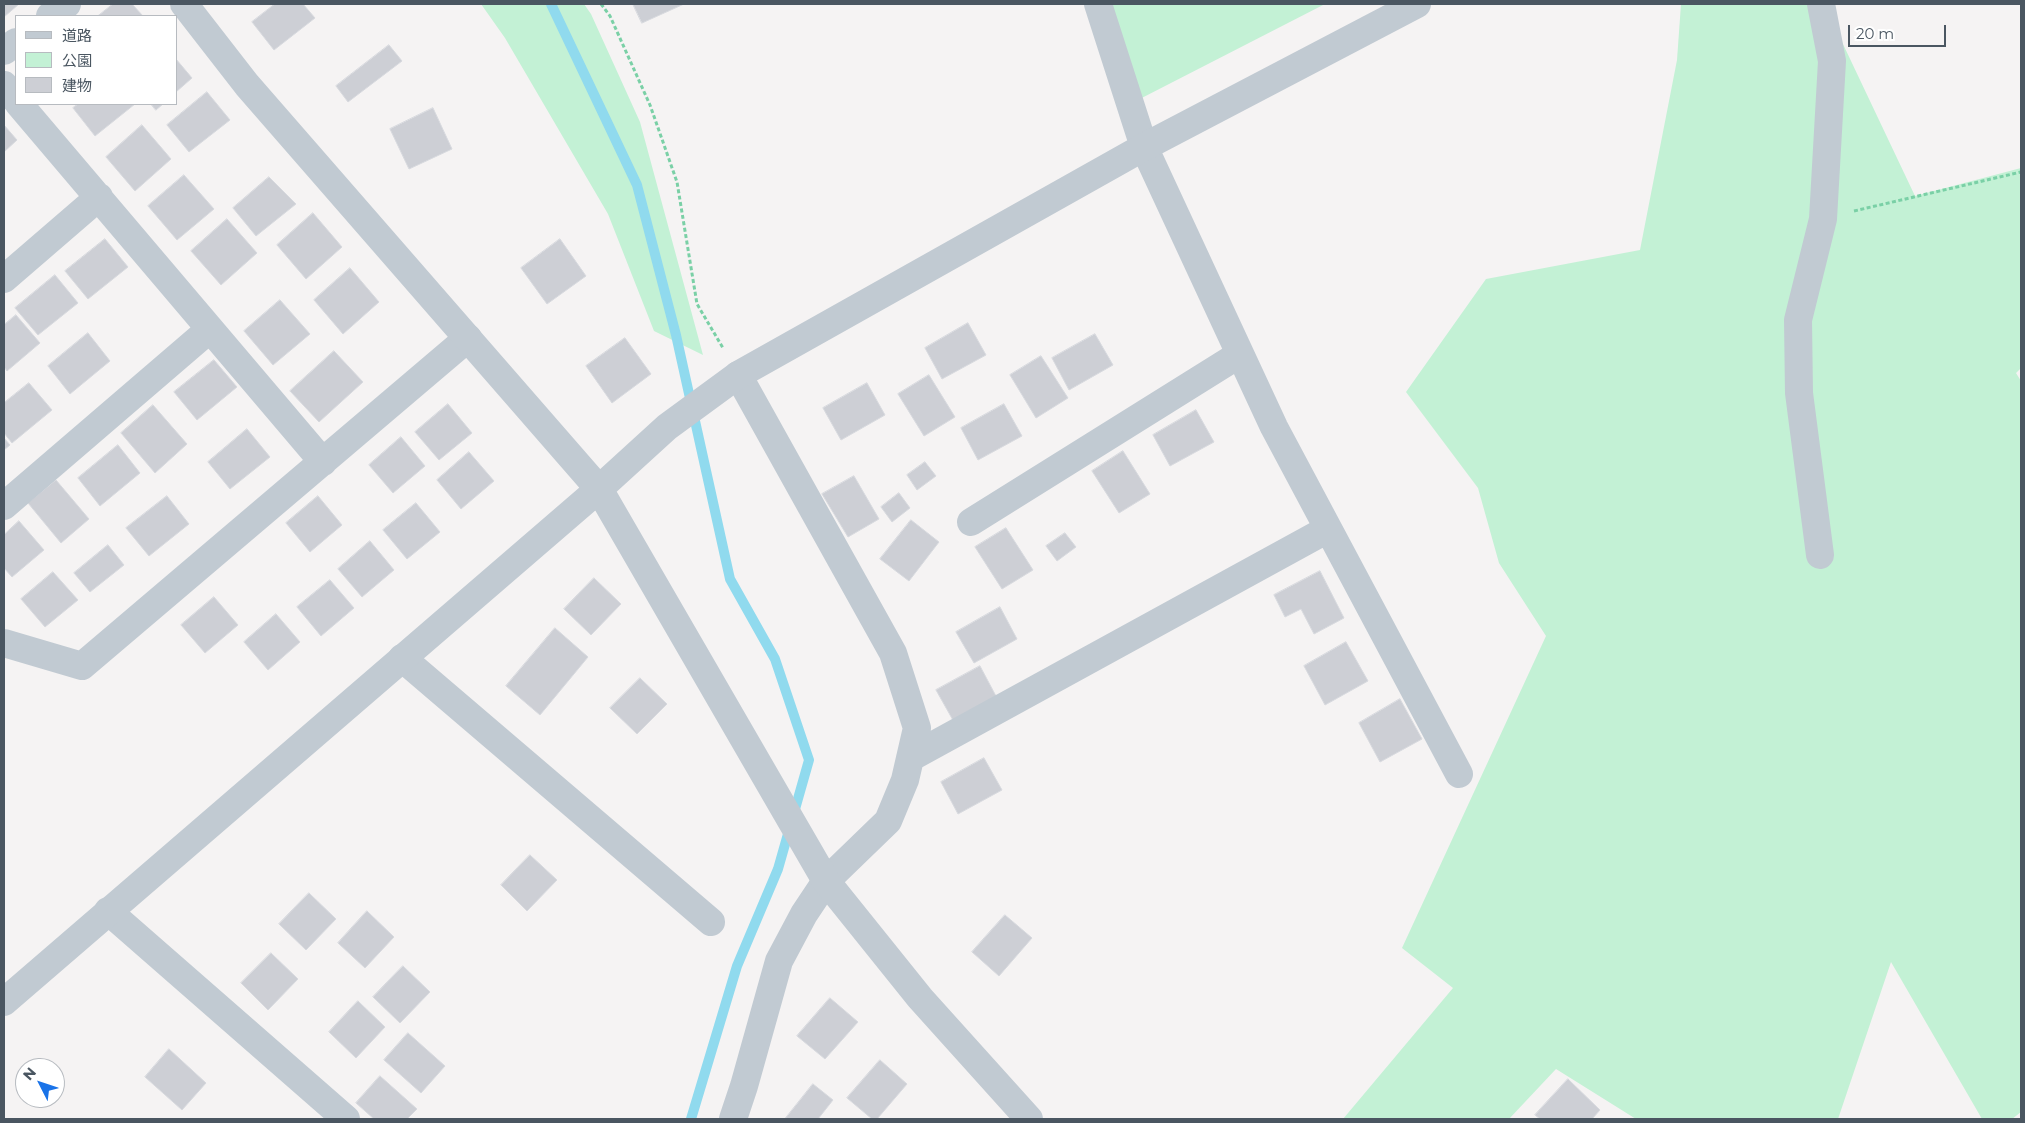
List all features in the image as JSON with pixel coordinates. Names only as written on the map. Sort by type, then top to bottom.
[{"type":"street","points":[[51,15],[67,4]]},
{"type":"street","points":[[184,4],[246,85],[599,488],[826,880],[920,998],[1029,1119]]},
{"type":"street","points":[[1098,4],[1144,147],[1274,427],[1458,774]]},
{"type":"street","points":[[4,1002],[674,422],[738,375],[1144,147],[1417,4]]},
{"type":"street","points":[[1820,555],[1799,393],[1798,320],[1823,219],[1832,61],[1821,4]]},
{"type":"street","points":[[4,51],[15,43]]},
{"type":"street","points":[[4,85],[15,99]]},
{"type":"street","points":[[20,105],[323,462]]},
{"type":"street","points":[[4,278],[98,197]]},
{"type":"street","points":[[4,506],[210,329]]},
{"type":"street","points":[[4,643],[82,666],[468,338]]},
{"type":"street","points":[[971,522],[1240,354]]},
{"type":"street","points":[[733,1119],[779,962],[804,914],[826,880],[888,821],[905,780],[917,728],[893,653],[738,375]]},
{"type":"street","points":[[910,758],[1328,529]]},
{"type":"street","points":[[402,658],[711,922]]},
{"type":"street","points":[[108,911],[346,1119]]},
{"type":"path","points":[[601,4],[610,16],[650,105],[677,182],[697,304],[738,375]]},
{"type":"path","points":[[1823,219],[2021,172]]},
{"type":"green space","points":[[481,4],[584,4],[591,14],[640,122],[703,355],[654,331],[608,214],[505,38]]},
{"type":"green space","points":[[1098,4],[1325,4],[1130,104]]},
{"type":"green space","points":[[1681,4],[1824,4],[1915,196],[2021,168],[2021,368],[2016,373],[2021,381],[2021,1112],[2012,1119],[1982,1119],[1891,962],[1838,1119],[1636,1119],[1556,1069],[1509,1119],[1343,1119],[1453,988],[1402,948],[1546,636],[1499,563],[1478,488],[1406,392],[1486,279],[1640,250],[1677,60]]},
{"type":"building","points":[[4,4],[19,4],[4,17]]},
{"type":"building","points":[[113,4],[132,4],[142,15],[99,15]]},
{"type":"building","points":[[275,4],[303,4],[315,18],[274,50],[252,22]]},
{"type":"building","points":[[633,4],[684,4],[642,23]]},
{"type":"building","points":[[389,45],[402,61],[348,102],[336,86]]},
{"type":"building","points":[[178,61],[192,78],[178,90]]},
{"type":"building","points":[[207,92],[230,120],[189,152],[167,125]]},
{"type":"building","points":[[77,105],[134,105],[95,136],[73,108]]},
{"type":"building","points":[[152,105],[162,105],[156,110]]},
{"type":"building","points":[[433,108],[452,149],[409,169],[390,129]]},
{"type":"building","points":[[4,125],[17,140],[4,152]]},
{"type":"building","points":[[142,125],[171,159],[135,191],[106,157]]},
{"type":"building","points":[[184,175],[214,209],[177,240],[148,206]]},
{"type":"building","points":[[269,177],[296,204],[256,236],[233,208]]},
{"type":"building","points":[[313,213],[342,247],[306,279],[277,245]]},
{"type":"building","points":[[227,219],[257,253],[221,285],[191,251]]},
{"type":"building","points":[[105,239],[128,267],[88,299],[65,271]]},
{"type":"building","points":[[560,239],[586,276],[547,304],[521,268]]},
{"type":"building","points":[[350,268],[379,302],[343,334],[314,300]]},
{"type":"building","points":[[55,275],[78,303],[38,335],[15,308]]},
{"type":"building","points":[[280,300],[310,334],[273,365],[244,331]]},
{"type":"building","points":[[16,315],[40,343],[7,371],[4,367],[4,325]]},
{"type":"building","points":[[968,323],[986,355],[942,379],[925,348]]},
{"type":"building","points":[[88,333],[110,361],[70,394],[48,366]]},
{"type":"building","points":[[1095,334],[1113,365],[1069,390],[1052,358]]},
{"type":"building","points":[[625,338],[651,374],[612,403],[586,366]]},
{"type":"building","points":[[334,351],[363,382],[319,422],[290,391]]},
{"type":"building","points":[[1041,356],[1068,398],[1036,418],[1010,375]]},
{"type":"building","points":[[214,360],[237,387],[197,420],[174,392]]},
{"type":"building","points":[[929,375],[955,417],[924,436],[898,394]]},
{"type":"building","points":[[29,383],[52,410],[12,443],[4,433],[4,403]]},
{"type":"building","points":[[867,383],[885,415],[841,440],[823,408]]},
{"type":"building","points":[[448,404],[472,433],[439,460],[415,432]]},
{"type":"building","points":[[1004,404],[1022,436],[978,460],[961,428]]},
{"type":"building","points":[[153,405],[187,444],[155,473],[121,433]]},
{"type":"building","points":[[1196,410],[1214,442],[1170,466],[1153,435]]},
{"type":"building","points":[[247,429],[270,457],[230,489],[208,462]]},
{"type":"building","points":[[401,437],[425,466],[393,493],[369,465]]},
{"type":"building","points":[[4,438],[10,445],[4,450]]},
{"type":"building","points":[[118,445],[140,473],[100,506],[78,478]]},
{"type":"building","points":[[1123,451],[1150,494],[1119,513],[1092,471]]},
{"type":"building","points":[[469,452],[494,481],[461,509],[437,480]]},
{"type":"building","points":[[925,462],[936,476],[917,490],[907,475]]},
{"type":"building","points":[[854,476],[879,519],[848,537],[822,494]]},
{"type":"building","points":[[56,480],[89,519],[61,543],[28,503]]},
{"type":"building","points":[[899,493],[910,508],[892,522],[881,507]]},
{"type":"building","points":[[167,496],[189,524],[149,556],[126,528]]},
{"type":"building","points":[[318,496],[342,525],[310,552],[286,523]]},
{"type":"building","points":[[416,503],[440,532],[407,559],[383,530]]},
{"type":"building","points":[[911,520],[939,542],[909,581],[880,559]]},
{"type":"building","points":[[19,521],[44,550],[12,577],[4,568],[4,535]]},
{"type":"building","points":[[1006,528],[1033,570],[1002,589],[975,547]]},
{"type":"building","points":[[1065,533],[1076,547],[1057,561],[1046,546]]},
{"type":"building","points":[[370,541],[394,570],[362,597],[338,569]]},
{"type":"building","points":[[108,545],[124,565],[90,592],[74,573]]},
{"type":"building","points":[[1320,571],[1344,618],[1314,634],[1301,609],[1285,617],[1274,595]]},
{"type":"building","points":[[53,572],[78,600],[45,627],[21,599]]},
{"type":"building","points":[[594,578],[621,604],[591,635],[564,609]]},
{"type":"building","points":[[330,580],[354,608],[321,636],[297,607]]},
{"type":"building","points":[[214,597],[238,625],[205,653],[181,625]]},
{"type":"building","points":[[1000,607],[1017,639],[974,663],[956,632]]},
{"type":"building","points":[[276,614],[300,642],[268,670],[244,642]]},
{"type":"building","points":[[555,628],[588,657],[540,715],[506,686]]},
{"type":"building","points":[[1346,642],[1368,681],[1325,705],[1304,666]]},
{"type":"building","points":[[980,666],[997,698],[954,722],[936,690]]},
{"type":"building","points":[[640,678],[667,704],[637,734],[610,708]]},
{"type":"building","points":[[1400,699],[1422,739],[1380,762],[1359,723]]},
{"type":"building","points":[[984,758],[1002,790],[958,814],[941,782]]},
{"type":"building","points":[[530,855],[557,880],[527,911],[501,885]]},
{"type":"building","points":[[309,893],[336,919],[306,950],[279,924]]},
{"type":"building","points":[[367,911],[394,937],[365,968],[338,943]]},
{"type":"building","points":[[1005,915],[1032,938],[999,976],[972,952]]},
{"type":"building","points":[[271,953],[298,979],[268,1010],[241,983]]},
{"type":"building","points":[[403,966],[430,992],[400,1023],[373,997]]},
{"type":"building","points":[[830,998],[858,1022],[825,1059],[797,1036]]},
{"type":"building","points":[[358,1001],[385,1027],[356,1058],[329,1032]]},
{"type":"building","points":[[408,1033],[445,1066],[421,1093],[384,1060]]},
{"type":"building","points":[[169,1049],[206,1083],[182,1110],[145,1077]]},
{"type":"building","points":[[880,1060],[907,1084],[877,1119],[872,1119],[847,1098]]},
{"type":"building","points":[[380,1076],[417,1109],[407,1119],[374,1119],[356,1103]]},
{"type":"building","points":[[1568,1079],[1600,1110],[1592,1119],[1540,1119],[1535,1115]]},
{"type":"building","points":[[813,1084],[833,1100],[818,1119],[785,1119]]},
{"type":"waterway","points":[[551,4],[637,185],[676,335],[730,579],[775,659],[809,760],[778,869],[737,966],[691,1119]]}]
